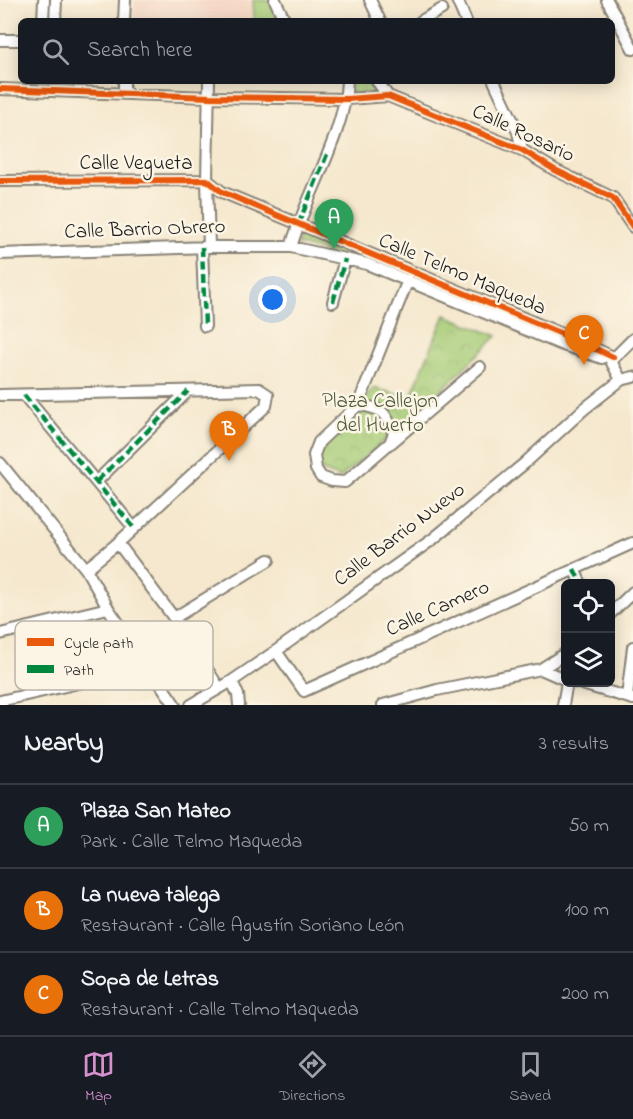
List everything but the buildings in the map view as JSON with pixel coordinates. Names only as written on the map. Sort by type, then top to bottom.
[{"type":"street","points":[[43,18],[44,0]]},
{"type":"street","points":[[55,18],[56,0]]},
{"type":"street","points":[[124,18],[125,0]]},
{"type":"street","points":[[275,0],[284,18]]},
{"type":"street","points":[[370,0],[379,18]]},
{"type":"street","points":[[457,0],[465,18]]},
{"type":"street","points":[[607,0],[633,49]]},
{"type":"street","points":[[426,18],[442,9]]},
{"type":"street","points":[[0,40],[18,40]]},
{"type":"street","points":[[124,84],[124,94]]},
{"type":"street","points":[[205,326],[209,84]]},
{"type":"street","points":[[291,247],[347,99],[347,84]]},
{"type":"street","points":[[379,84],[388,96]]},
{"type":"street","points":[[495,84],[518,132],[522,150]]},
{"type":"street","name":"Calle Rosario","points":[[0,89],[52,86],[124,94],[209,97],[347,99],[388,96],[522,150],[555,170],[613,198],[633,227]]},
{"type":"street","name":"Calle Vegueta","points":[[0,181],[207,180],[222,192],[298,225]]},
{"type":"street","name":"Calle Telmo Maqueda","points":[[298,225],[581,342],[612,359]]},
{"type":"street","name":"Calle Barrio Obrero","points":[[0,254],[205,247],[291,247]]},
{"type":"street","name":"Calle Telmo Maqueda","points":[[291,247],[367,264],[560,344],[612,359]]},
{"type":"street","points":[[333,302],[345,259]]},
{"type":"street","points":[[408,280],[358,405],[319,442],[314,455],[316,469],[321,477],[345,482],[480,367]]},
{"type":"street","points":[[621,380],[612,359],[633,339]]},
{"type":"street","name":"Calle Barrio Nuevo","points":[[190,705],[232,681],[276,651],[433,539],[525,463],[584,409],[621,380],[633,376]]},
{"type":"street","points":[[0,395],[259,389],[268,394],[266,406],[118,543],[86,569]]},
{"type":"street","points":[[97,481],[188,391]]},
{"type":"street","points":[[24,395],[134,528]]},
{"type":"street","points":[[358,405],[376,407],[385,413],[394,432],[390,443]]},
{"type":"street","points":[[0,463],[86,569],[117,621]]},
{"type":"street","points":[[0,481],[9,473]]},
{"type":"street","points":[[118,543],[176,621]]},
{"type":"street","name":"Calle Camero","points":[[276,651],[304,691],[633,543]]},
{"type":"street","points":[[174,618],[269,560]]},
{"type":"street","points":[[574,569],[579,579]]},
{"type":"street","points":[[615,609],[633,592]]},
{"type":"street","points":[[54,621],[108,608]]},
{"type":"street","points":[[0,634],[15,630]]},
{"type":"street","points":[[592,687],[630,698],[633,647]]},
{"type":"street","points":[[389,704],[437,690],[541,669],[561,656]]},
{"type":"street","points":[[541,669],[561,679]]},
{"type":"street","points":[[213,679],[219,688]]},
{"type":"street","points":[[232,681],[238,695],[239,705]]},
{"type":"street","points":[[563,705],[565,687]]},
{"type":"street","points":[[0,701],[48,690]]},
{"type":"street","points":[[164,690],[175,705]]},
{"type":"shaded area","points":[[134,0],[251,0],[251,18],[134,18]]},
{"type":"green space","points":[[253,0],[269,0],[277,18],[254,18]]},
{"type":"green space","points":[[351,84],[370,84],[374,92],[351,94]]},
{"type":"green space","points":[[301,229],[364,254],[364,262],[297,245]]},
{"type":"green space","name":"Plaza Callejon del Huerto","points":[[445,315],[497,336],[427,404],[340,478],[321,470],[316,450],[374,388],[410,398]]},
{"type":"marked path","points":[[298,225],[328,152]]},
{"type":"marked path","points":[[202,247],[205,326]]},
{"type":"marked path","points":[[333,302],[345,259]]},
{"type":"marked path","points":[[97,481],[188,391]]},
{"type":"marked path","points":[[24,395],[134,528]]},
{"type":"marked path","points":[[574,569],[579,579]]},
{"type":"cycle path","points":[[0,89],[209,97],[347,99],[388,96],[522,150],[555,170],[613,198],[633,227]]},
{"type":"cycle path","points":[[0,181],[207,180],[222,192],[613,357]]},
{"type":"place","name":"Plaza San Mateo","points":[[334,249]]},
{"type":"place","name":"Sopa de Letras","points":[[584,365]]},
{"type":"place","name":"La nueva talega","points":[[229,461]]}]
